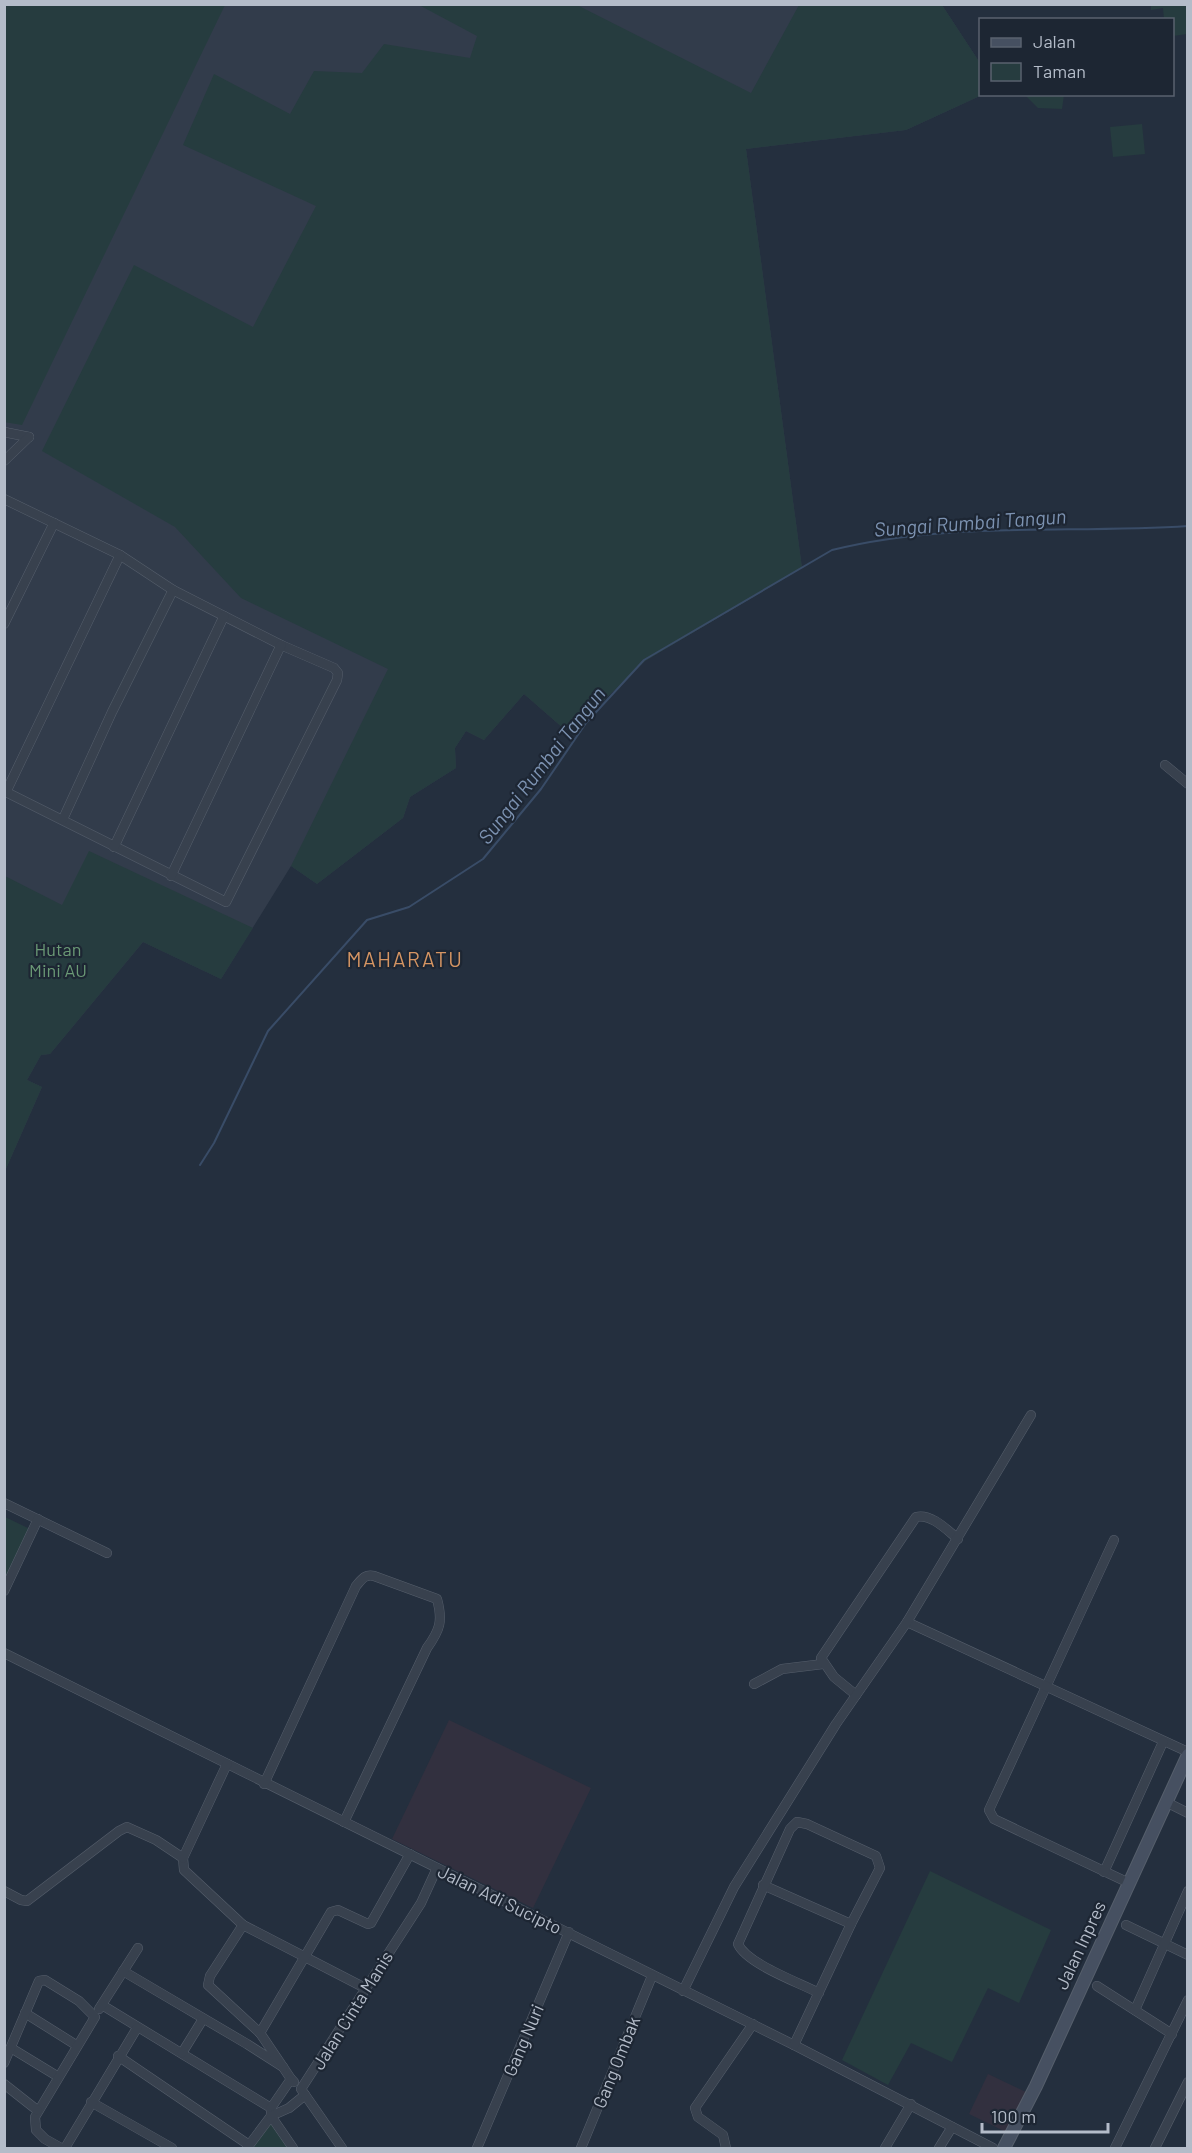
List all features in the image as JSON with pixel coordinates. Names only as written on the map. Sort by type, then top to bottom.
[{"type":"main road","name":"Jalan Inpres","points":[[1004,2148],[1036,2086],[1188,1754]]},
{"type":"street","points":[[4,432],[29,437],[4,461]]},
{"type":"street","points":[[4,500],[120,555],[173,590],[281,645],[334,668],[339,673],[226,902],[5,791],[120,555]]},
{"type":"street","points":[[4,624],[54,523]]},
{"type":"street","points":[[63,819],[112,712],[173,590]]},
{"type":"street","points":[[114,847],[224,615]]},
{"type":"street","points":[[171,876],[281,645]]},
{"type":"street","points":[[1166,765],[1188,784]]},
{"type":"street","points":[[683,1991],[734,1887],[856,1695],[907,1622],[1031,1415]]},
{"type":"street","points":[[4,1503],[107,1553]]},
{"type":"street","points":[[856,1695],[834,1677],[821,1658],[916,1517],[921,1516],[937,1522],[958,1539]]},
{"type":"street","points":[[4,1591],[38,1519]]},
{"type":"street","points":[[1114,1540],[991,1802],[990,1814],[994,1819],[1129,1883]]},
{"type":"street","points":[[264,1784],[356,1586],[362,1578],[374,1576],[437,1599],[442,1616],[440,1630],[427,1648],[344,1822]]},
{"type":"street","points":[[907,1622],[1188,1754]]},
{"type":"street","name":"Jalan Adi Sucipto","points":[[4,1653],[264,1784],[753,2024],[993,2148]]},
{"type":"street","points":[[754,1684],[782,1669],[823,1664]]},
{"type":"street","points":[[1104,1872],[1163,1742]]},
{"type":"street","points":[[227,1764],[183,1858],[184,1870],[243,1926],[367,1989]]},
{"type":"street","points":[[1166,1802],[1188,1813]]},
{"type":"street","points":[[794,2045],[880,1868],[879,1859],[807,1824],[797,1822],[790,1829],[738,1944],[742,1953],[819,1993]]},
{"type":"street","points":[[4,1891],[27,1901],[119,1831],[128,1827],[156,1840],[183,1858]]},
{"type":"street","points":[[260,2033],[333,1910],[368,1924],[371,1923],[410,1854]]},
{"type":"street","name":"Jalan Cinta Manis","points":[[303,2092],[421,1903],[437,1868]]},
{"type":"street","points":[[763,1885],[851,1924]]},
{"type":"street","points":[[1136,2010],[1163,1943],[1188,1891]]},
{"type":"street","points":[[1126,1925],[1188,1955]]},
{"type":"street","points":[[243,1926],[210,1976],[208,1985],[260,2033],[342,2148]]},
{"type":"street","name":"Gang Nuri","points":[[477,2148],[569,1932]]},
{"type":"street","points":[[137,2028],[63,2148],[45,2139],[34,2125],[37,2110],[138,1948]]},
{"type":"street","points":[[123,1971],[283,2067]]},
{"type":"street","name":"Gang Ombak","points":[[580,2148],[652,1976]]},
{"type":"street","points":[[4,2063],[35,1985],[39,1981],[45,1980],[79,2001],[95,2017]]},
{"type":"street","points":[[1097,1986],[1172,2034]]},
{"type":"street","points":[[1115,2148],[1188,2000]]},
{"type":"street","points":[[102,2005],[182,2053],[271,2112],[293,2148]]},
{"type":"street","points":[[25,2013],[76,2045]]},
{"type":"street","points":[[182,2053],[203,2019]]},
{"type":"street","points":[[726,2148],[723,2135],[698,2117],[695,2108],[753,2024]]},
{"type":"street","points":[[11,2048],[57,2076]]},
{"type":"street","points":[[118,2056],[248,2147],[291,2079]]},
{"type":"street","points":[[1155,2148],[1188,2082]]},
{"type":"street","points":[[4,2084],[37,2110]]},
{"type":"street","points":[[271,2112],[289,2108],[303,2092]]},
{"type":"street","points":[[91,2102],[172,2148]]},
{"type":"street","points":[[885,2148],[911,2104]]},
{"type":"street","points":[[939,2148],[952,2127]]},
{"type":"street","points":[[38,2148],[45,2139]]},
{"type":"shaded area","points":[[5,5],[942,5],[979,61],[980,96],[906,130],[746,149],[802,568],[645,661],[582,721],[563,728],[524,694],[484,740],[466,731],[455,748],[456,768],[410,797],[403,818],[317,884],[291,866],[221,979],[143,942],[50,1054],[41,1055],[27,1080],[42,1087],[5,1171]]},
{"type":"shaded area","points":[[449,1720],[591,1788],[533,1908],[392,1839]]},
{"type":"shaded area","points":[[988,2074],[1026,2092],[1006,2132],[969,2114]]},
{"type":"green space","points":[[5,4],[225,5],[22,425],[4,422]]},
{"type":"green space","points":[[419,5],[577,5],[751,93],[799,5],[942,5],[979,61],[980,96],[906,130],[746,149],[802,568],[645,661],[582,721],[563,728],[524,694],[484,740],[466,731],[455,748],[456,768],[410,797],[403,818],[317,884],[291,866],[388,669],[241,598],[175,527],[42,451],[134,265],[253,327],[316,206],[183,145],[214,74],[290,114],[314,71],[362,73],[384,44],[470,58],[477,36]]},
{"type":"green space","points":[[1151,5],[1187,5],[1187,34],[1174,36],[1174,18],[1164,18],[1163,8],[1151,10]]},
{"type":"green space","points":[[1026,96],[1064,96],[1062,109],[1038,108]]},
{"type":"green space","points":[[1142,124],[1145,154],[1113,157],[1110,127]]},
{"type":"green space","name":"Hutan Mini AU","points":[[89,851],[253,928],[221,979],[143,942],[50,1054],[41,1055],[27,1080],[42,1087],[5,1171],[5,876],[62,905]]},
{"type":"green space","points":[[5,1517],[30,1529],[5,1581]]},
{"type":"green space","points":[[930,1871],[1051,1930],[1019,2003],[988,1988],[952,2062],[911,2043],[888,2085],[842,2060]]},
{"type":"green space","points":[[270,2122],[290,2148],[250,2148]]},
{"type":"waterway","name":"Sungai Rumbai Tangun","points":[[200,1165],[214,1143],[268,1031],[367,920],[409,907],[483,859],[541,789],[586,723],[644,660],[832,550],[876,541],[964,532],[1188,526]]},
{"type":"district","name":"MAHARATU","points":[[405,958]]}]
